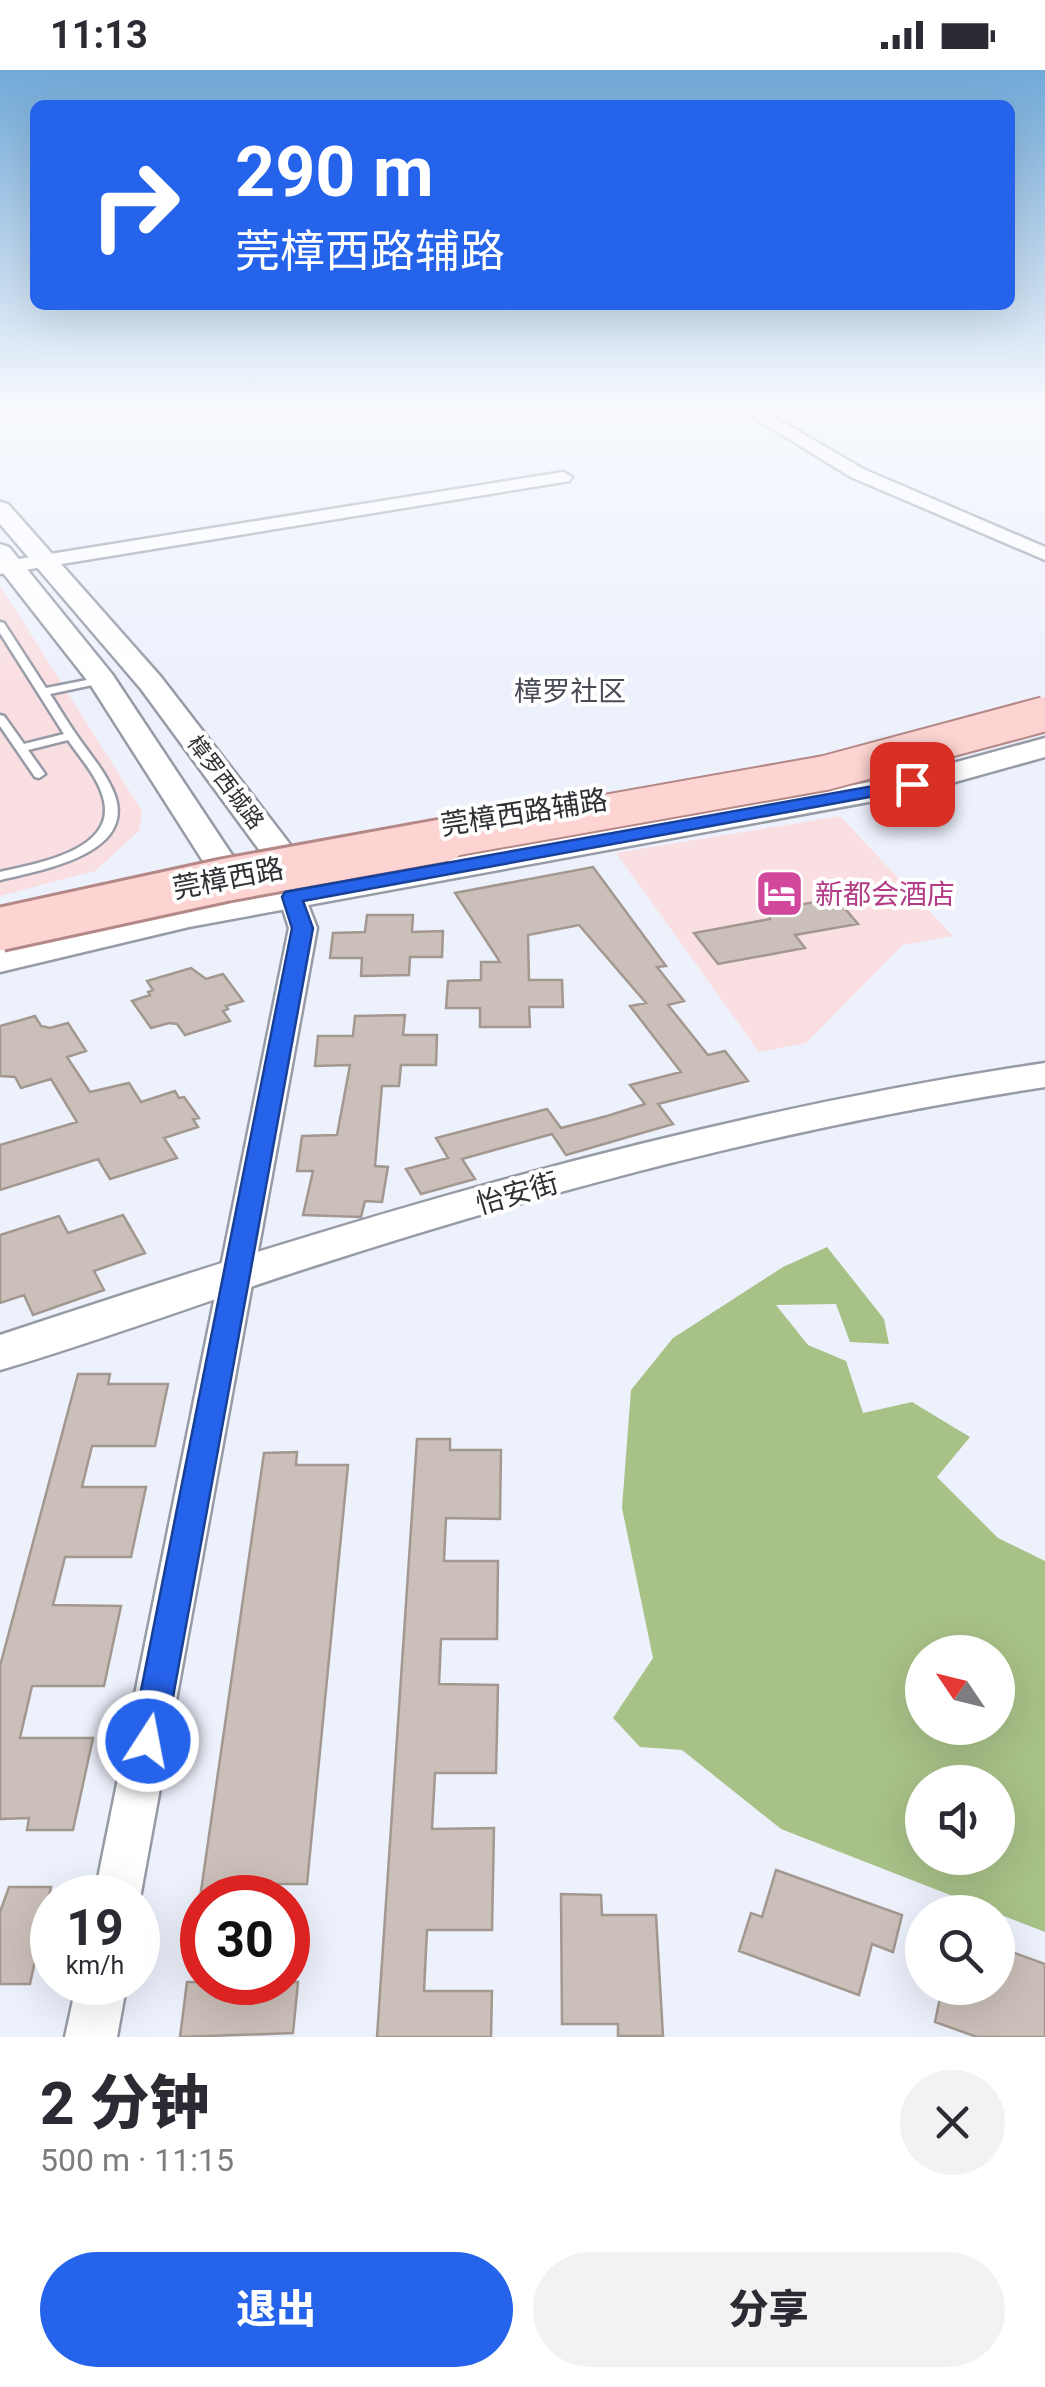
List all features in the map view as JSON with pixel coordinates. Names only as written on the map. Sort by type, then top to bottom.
[{"type":"main road","name":"樟罗西城路","points":[[0,509],[151,683],[277,850],[292,897]]},
{"type":"main road","name":"樟罗西城路","points":[[4,562],[102,680],[220,862],[292,897]]},
{"type":"main road","name":"莞樟西路辅路","points":[[0,911],[277,850],[834,757],[1045,702]]},
{"type":"main road","name":"莞樟西路","points":[[0,929],[256,872],[817,775],[938,746],[1045,714]]},
{"type":"main road","name":"莞樟西路","points":[[0,946],[260,886],[748,804],[918,766],[1045,731]]},
{"type":"main road","name":"莞樟西路辅路","points":[[0,961],[292,897],[896,788],[1035,757]]},
{"type":"main road","points":[[470,820],[447,830],[443,846],[464,858],[496,860]]},
{"type":"main road","name":"怡安街","points":[[0,1353],[238,1272],[640,1158],[807,1116],[1045,1075]]},
{"type":"street","points":[[4,562],[48,560],[438,498]]},
{"type":"street","points":[[917,498],[1045,554]]},
{"type":"street","points":[[122,1875],[302,928],[292,897]]},
{"type":"street","points":[[92,2037],[98,2005]]},
{"type":"lane","points":[[0,625],[108,792],[113,808],[105,833],[71,856],[0,876]]},
{"type":"lane","points":[[42,692],[102,680]]},
{"type":"lane","points":[[0,718],[39,774]]},
{"type":"lane","points":[[20,748],[71,736]]},
{"type":"shaded area","points":[[0,585],[142,811],[139,831],[95,871],[0,896]]},
{"type":"shaded area","name":"新都会酒店","points":[[840,816],[953,936],[903,945],[806,1043],[759,1052],[616,853]]},
{"type":"green space","points":[[827,1247],[884,1319],[889,1344],[850,1342],[836,1304],[776,1305],[808,1345],[846,1361],[863,1413],[912,1402],[970,1437],[937,1477],[998,1538],[1045,1561],[1045,1932],[1015,1920],[1015,1895],[950,1895],[781,1829],[682,1750],[640,1747],[613,1718],[653,1658],[622,1508],[631,1390],[673,1338],[783,1267]]},
{"type":"building","points":[[593,867],[666,966],[657,967],[684,1001],[668,1005],[708,1055],[725,1051],[748,1081],[658,1104],[673,1124],[566,1155],[552,1134],[462,1159],[475,1179],[421,1194],[406,1169],[448,1158],[436,1138],[547,1109],[561,1128],[607,1116],[645,1104],[630,1085],[681,1072],[630,1006],[646,1003],[579,925],[528,935],[529,980],[562,980],[563,1007],[529,1007],[530,1027],[480,1027],[480,1008],[446,1008],[448,981],[481,980],[481,962],[500,962],[455,893]]},
{"type":"building","points":[[765,898],[788,907],[836,898],[858,924],[795,935],[805,948],[718,964],[694,933],[770,919]]},
{"type":"building","points":[[367,915],[413,915],[412,932],[443,931],[442,957],[410,957],[409,975],[361,976],[362,958],[330,958],[333,933],[365,932]]},
{"type":"building","points":[[191,968],[206,979],[223,974],[243,1001],[226,1006],[228,1009],[223,1011],[230,1021],[185,1035],[177,1024],[151,1028],[132,1001],[150,995],[148,992],[153,990],[147,981]]},
{"type":"building","points":[[405,1015],[403,1035],[437,1035],[436,1065],[401,1065],[399,1086],[382,1086],[375,1166],[388,1167],[382,1202],[365,1201],[361,1217],[303,1215],[313,1171],[297,1171],[302,1136],[337,1135],[350,1065],[315,1066],[318,1036],[353,1036],[355,1016]]},
{"type":"building","points":[[35,1016],[41,1026],[50,1028],[68,1023],[86,1051],[67,1057],[90,1092],[129,1083],[141,1102],[175,1091],[179,1098],[184,1097],[199,1118],[193,1119],[198,1127],[164,1138],[177,1158],[110,1179],[98,1159],[0,1190],[0,1145],[77,1122],[51,1079],[21,1088],[15,1077],[0,1076],[0,1026]]},
{"type":"building","points":[[123,1215],[145,1253],[94,1271],[104,1290],[33,1315],[24,1295],[0,1303],[0,1235],[59,1216],[68,1233]]},
{"type":"building","points":[[78,1374],[110,1374],[108,1384],[168,1384],[155,1446],[92,1446],[82,1487],[146,1487],[131,1557],[65,1557],[53,1605],[121,1606],[104,1686],[32,1686],[20,1738],[93,1738],[73,1830],[27,1830],[29,1818],[0,1819],[0,1666]]},
{"type":"building","points":[[417,1439],[450,1439],[450,1450],[501,1450],[500,1519],[446,1518],[444,1561],[498,1561],[497,1639],[441,1639],[439,1684],[498,1685],[496,1773],[435,1773],[432,1829],[494,1828],[492,1930],[427,1930],[424,1991],[492,1991],[491,2037],[377,2037]]},
{"type":"building","points":[[297,1452],[296,1465],[348,1465],[308,1875],[203,1875],[264,1453]]},
{"type":"building","points":[[776,1870],[902,1915],[893,1952],[872,1944],[859,1995],[739,1951],[751,1913],[762,1917]]},
{"type":"building","points":[[9,1887],[30,1887],[30,1984],[0,1984],[0,1912]]},
{"type":"building","points":[[561,1894],[601,1895],[602,1915],[656,1915],[663,2036],[618,2036],[618,2024],[562,2024]]},
{"type":"building","points":[[1015,1953],[1045,1964],[1045,2037],[977,2037],[935,2022],[938,2005],[1015,2005]]},
{"type":"building","points":[[184,2005],[296,2005],[293,2033],[180,2037]]},
{"type":"place","name":"新都会酒店","points":[[780,894]]},
{"type":"district","name":"樟罗社区","points":[[570,691]]},
{"type":"route","points":[[148,1741],[302,928],[292,897],[912,784]]}]
